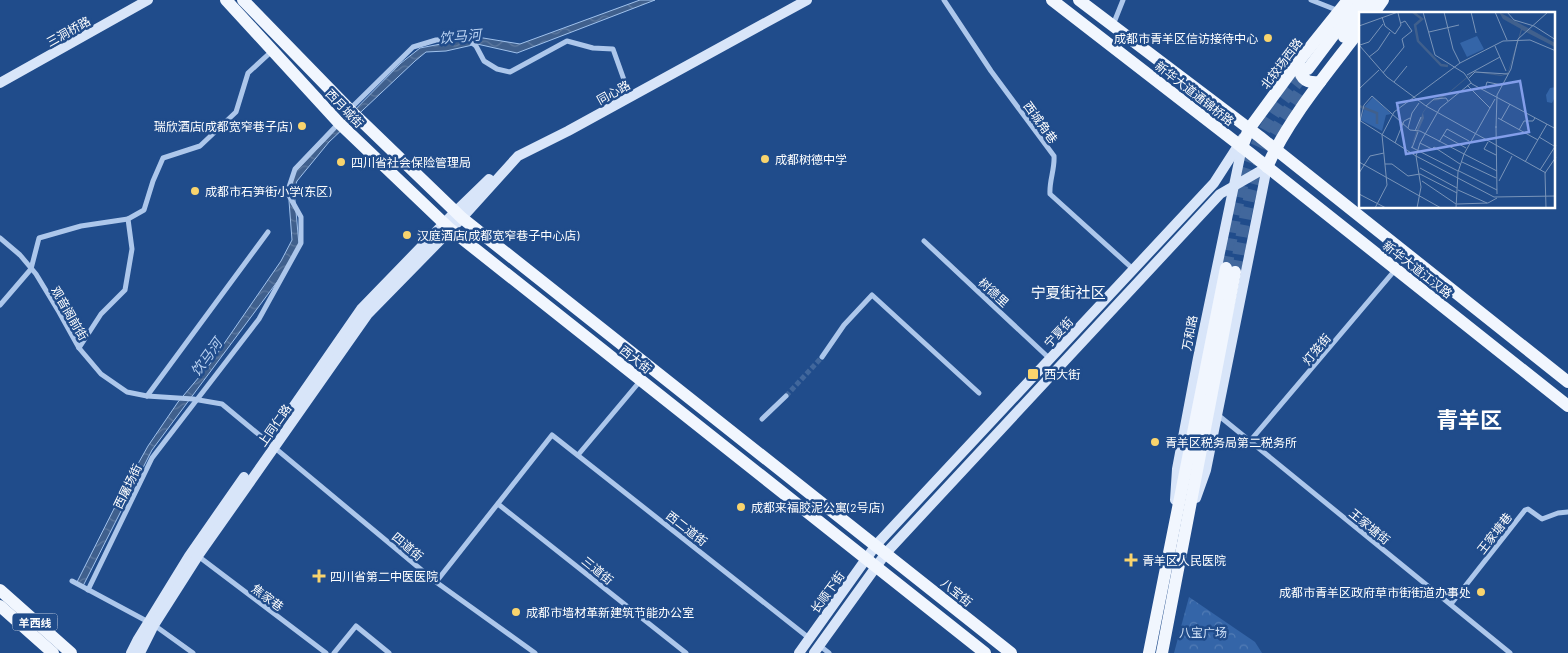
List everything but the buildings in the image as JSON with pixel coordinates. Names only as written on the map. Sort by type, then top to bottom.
[{"type":"main road","name":"三洞桥路","points":[[0,82],[148,0]]},
{"type":"main road","name":"西月城街","points":[[226,0],[339,123],[447,226]]},
{"type":"main road","name":"西月城街","points":[[242,0],[350,110],[458,215]]},
{"type":"main road","points":[[458,215],[519,150],[718,44],[792,0]]},
{"type":"main road","name":"同心路","points":[[447,226],[518,156],[585,122],[807,0]]},
{"type":"main road","name":"新华大道通锦桥路","points":[[1052,0],[1244,148]]},
{"type":"main road","name":"新华大道通锦桥路","points":[[1079,0],[1260,137]]},
{"type":"main road","name":"北较场西路","points":[[1267,167],[1339,11],[1348,0]]},
{"type":"main road","points":[[1310,72],[1360,0]]},
{"type":"main road","points":[[1363,12],[1372,0]]},
{"type":"main road","points":[[1375,12],[1384,0]]},
{"type":"main road","points":[[1310,72],[1359,17]]},
{"type":"main road","name":"北较场西路","points":[[1244,148],[1249,129],[1310,72],[1359,31]]},
{"type":"main road","name":"新华大道江汉路","points":[[1260,137],[1568,382]]},
{"type":"main road","name":"宁夏街","points":[[881,549],[1050,359],[1214,184],[1244,148]]},
{"type":"main road","name":"新华大道江汉路","points":[[1244,148],[1568,406]]},
{"type":"main road","name":"万和路","points":[[1162,653],[1180,526],[1177,469],[1207,311],[1234,185],[1244,148]]},
{"type":"main road","name":"宁夏街","points":[[881,549],[1220,194],[1267,167]]},
{"type":"main road","name":"万和路","points":[[1180,526],[1206,470],[1267,167]]},
{"type":"main road","name":"西大街","points":[[458,215],[881,549]]},
{"type":"main road","name":"西大街","points":[[447,226],[871,562]]},
{"type":"main road","name":"上同仁路","points":[[140,653],[151,623],[198,556],[270,445],[368,314],[447,226]]},
{"type":"main road","name":"万和路","points":[[1149,653],[1180,526],[1231,270]]},
{"type":"main road","points":[[131,653],[151,623],[189,556],[270,445]]},
{"type":"main road","name":"长顺下街","points":[[799,653],[881,549]]},
{"type":"main road","name":"八宝街","points":[[881,549],[1011,653]]},
{"type":"main road","points":[[871,562],[985,653]]},
{"type":"main road","name":"长顺下街","points":[[817,649],[871,562]]},
{"type":"main road","name":"羊西线","points":[[0,590],[71,653]]},
{"type":"main road","name":"羊西线","points":[[0,606],[52,653]]},
{"type":"street","name":"西城角巷","points":[[944,0],[991,71],[1054,156],[1049,188],[1050,194],[1134,270]]},
{"type":"street","points":[[1112,26],[1123,0]]},
{"type":"street","points":[[1310,0],[1339,11]]},
{"type":"street","points":[[350,110],[413,47],[436,40],[466,38],[476,46],[484,61],[497,69],[510,72],[567,41],[593,48],[614,49],[628,92]]},
{"type":"street","points":[[0,305],[31,269],[39,238],[81,226],[128,219],[144,210],[163,158],[200,146],[236,112],[248,73],[272,50]]},
{"type":"street","name":"西屠场街","points":[[88,590],[152,458],[195,399],[259,319],[302,243],[301,217],[287,195],[295,169],[339,123]]},
{"type":"street","points":[[78,348],[101,314],[124,290],[132,249],[128,219]]},
{"type":"street","points":[[147,396],[268,232]]},
{"type":"street","name":"观音阁前街","points":[[0,238],[20,255],[31,269],[59,312],[78,348],[101,374],[127,392],[147,396],[195,399]]},
{"type":"street","name":"树德里","points":[[924,240],[1050,359]]},
{"type":"street","name":"灯笼街","points":[[1250,441],[1396,269]]},
{"type":"street","points":[[822,357],[844,325],[872,295],[980,393]]},
{"type":"street","points":[[578,455],[641,380]]},
{"type":"street","points":[[762,419],[786,396]]},
{"type":"street","name":"四道街","points":[[195,399],[222,404],[436,582],[535,653]]},
{"type":"street","name":"王家塘街","points":[[1217,414],[1510,653]]},
{"type":"street","name":"西二道街","points":[[498,504],[552,435],[809,638]]},
{"type":"street","points":[[436,582],[498,504]]},
{"type":"street","name":"三道街","points":[[498,504],[686,653]]},
{"type":"street","name":"王家塘巷","points":[[1451,604],[1525,510],[1528,509],[1542,519],[1558,513],[1568,512]]},
{"type":"street","name":"焦家巷","points":[[198,556],[326,653]]},
{"type":"street","points":[[72,581],[151,623],[193,653]]},
{"type":"street","points":[[334,653],[356,626],[389,653]]},
{"type":"street","points":[[817,649],[829,653]]},
{"type":"green space","name":"八宝广场","points":[[1189,597],[1255,642],[1262,653],[1174,653]]},
{"type":"water","points":[[640,0],[655,0],[517,53],[477,44],[446,51],[426,52],[329,142],[297,181],[294,189],[299,245],[280,278],[152,450],[83,586],[77,582],[148,446],[178,402],[210,364],[281,261],[292,240],[289,201],[294,173],[337,128],[401,63],[420,48],[477,37],[520,44]]},
{"type":"tunnel","points":[[1226,268],[1240,193],[1249,163],[1272,117],[1308,69]]},
{"type":"tunnel","points":[[1235,272],[1246,211],[1258,166],[1272,137],[1299,93]]},
{"type":"tunnel","points":[[786,396],[822,357]]},
{"type":"place","name":"成都市青羊区信访接待中心","points":[[1268,38]]},
{"type":"place","name":"瑞欣酒店(成都宽窄巷子店)","points":[[302,126]]},
{"type":"place","name":"成都树德中学","points":[[765,159]]},
{"type":"place","name":"四川省社会保险管理局","points":[[341,162]]},
{"type":"place","name":"成都市石笋街小学(东区)","points":[[195,191]]},
{"type":"place","name":"汉庭酒店(成都宽窄巷子中心店)","points":[[407,235]]},
{"type":"place","name":"西大街","points":[[1033,374]]},
{"type":"place","name":"青羊区税务局第二税务所","points":[[1155,442]]},
{"type":"place","name":"成都来福胶泥公寓(2号店)","points":[[741,507]]},
{"type":"place","name":"青羊区人民医院","points":[[1131,560]]},
{"type":"place","name":"四川省第二中医医院","points":[[319,576]]},
{"type":"place","name":"成都市青羊区政府草市街街道办事处","points":[[1481,592]]},
{"type":"place","name":"成都市墙材革新建筑节能办公室","points":[[516,612]]},
{"type":"district","name":"宁夏街社区","points":[[1068,292]]},
{"type":"district","name":"青羊区","points":[[1469,419]]},
{"type":"water label","name":"饮马河","points":[[460,36]]},
{"type":"water label","name":"饮马河","points":[[206,357]]}]
